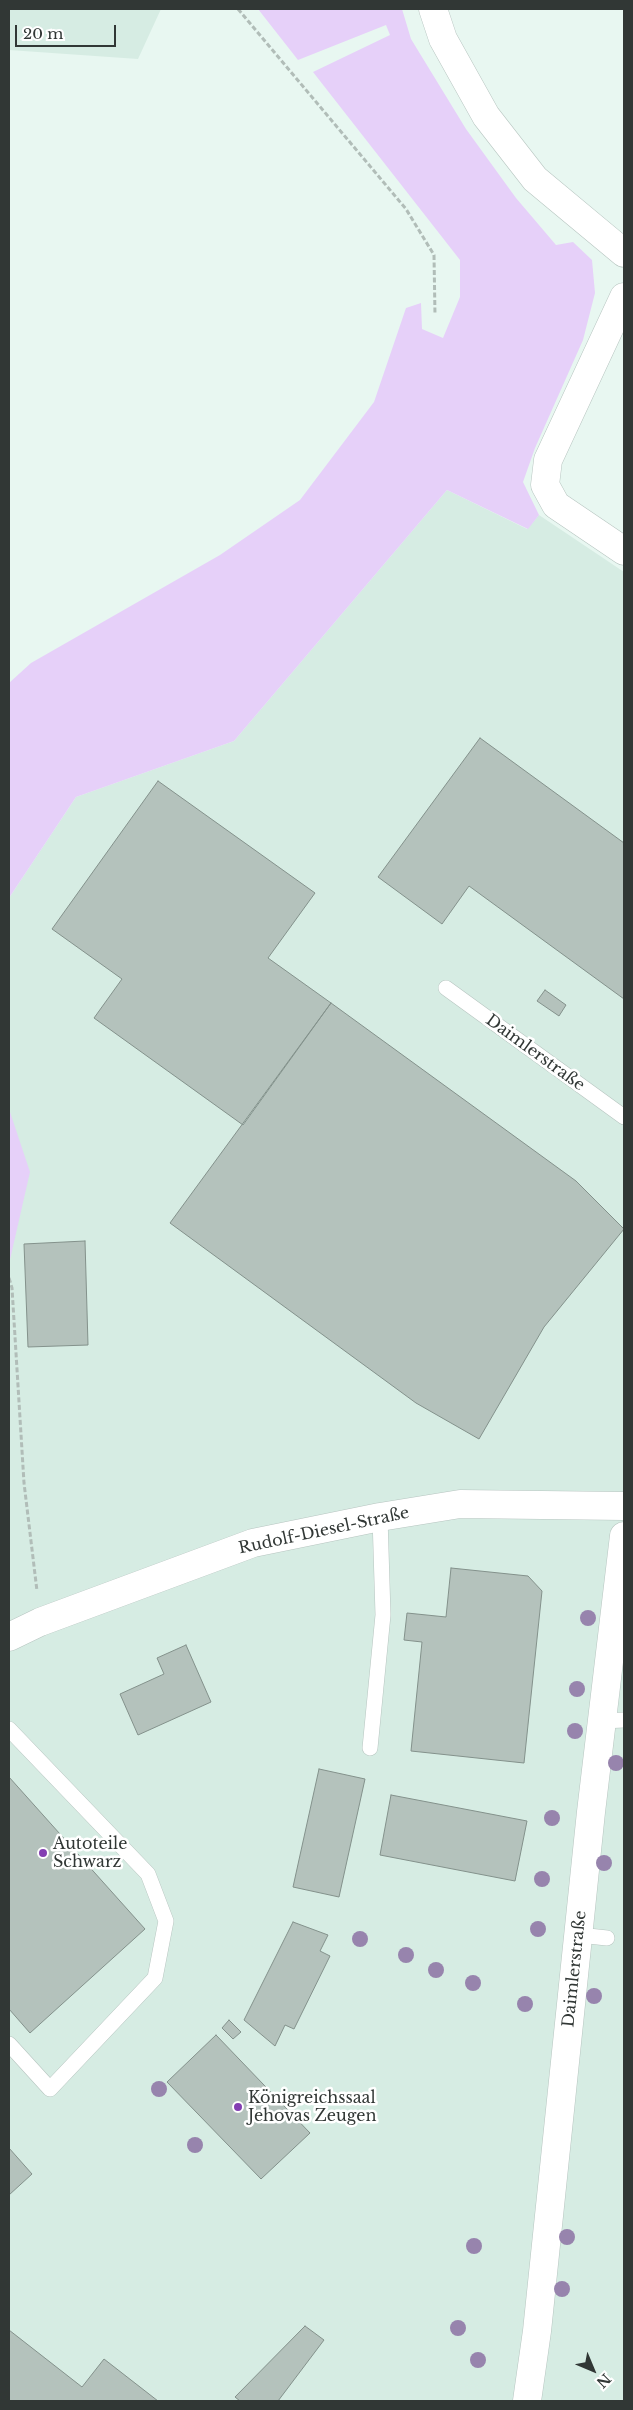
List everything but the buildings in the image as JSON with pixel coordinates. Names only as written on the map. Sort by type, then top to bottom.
[{"type":"street","points":[[433,9],[442,39],[486,116],[535,179],[624,253]]},
{"type":"street","points":[[624,297],[548,460],[545,485],[556,504],[624,551]]},
{"type":"street","name":"Rudolf-Diesel-Straße","points":[[9,1637],[40,1622],[254,1543],[380,1517],[460,1504],[624,1506]]},
{"type":"street","name":"Daimlerstraße","points":[[527,2401],[538,2323],[579,1935],[613,1720],[624,1536]]},
{"type":"lane","name":"Daimlerstraße","points":[[446,988],[624,1117]]},
{"type":"lane","points":[[370,1748],[383,1615],[380,1517]]},
{"type":"lane","points":[[9,1729],[148,1874],[166,1921],[155,1978],[50,2089],[9,2044]]},
{"type":"lane","points":[[579,1935],[607,1938]]},
{"type":"path","points":[[238,9],[406,209],[434,255],[435,315]]},
{"type":"path","points":[[9,1278],[12,1288],[24,1484],[40,1622]]},
{"type":"shaded area","points":[[9,9],[161,9],[138,59],[9,50]]},
{"type":"shaded area","points":[[258,9],[402,9],[411,39],[466,129],[516,198],[556,245],[573,242],[592,260],[595,293],[583,340],[535,448],[523,482],[539,515],[528,529],[447,490],[234,741],[76,797],[9,898],[9,683],[31,663],[220,555],[300,500],[374,402],[406,308],[421,303],[422,329],[443,338],[460,297],[460,260],[313,72],[390,35],[386,25],[298,60]]},
{"type":"shaded area","points":[[447,490],[527,529],[539,515],[624,572],[624,2401],[9,2401],[9,898],[76,797],[234,741]]},
{"type":"shaded area","points":[[9,1109],[30,1172],[9,1264]]},
{"type":"place","name":"Autoteile Schwarz","points":[[43,1853]]},
{"type":"place","name":"Königreichssaal Jehovas Zeugen","points":[[238,2107]]}]
